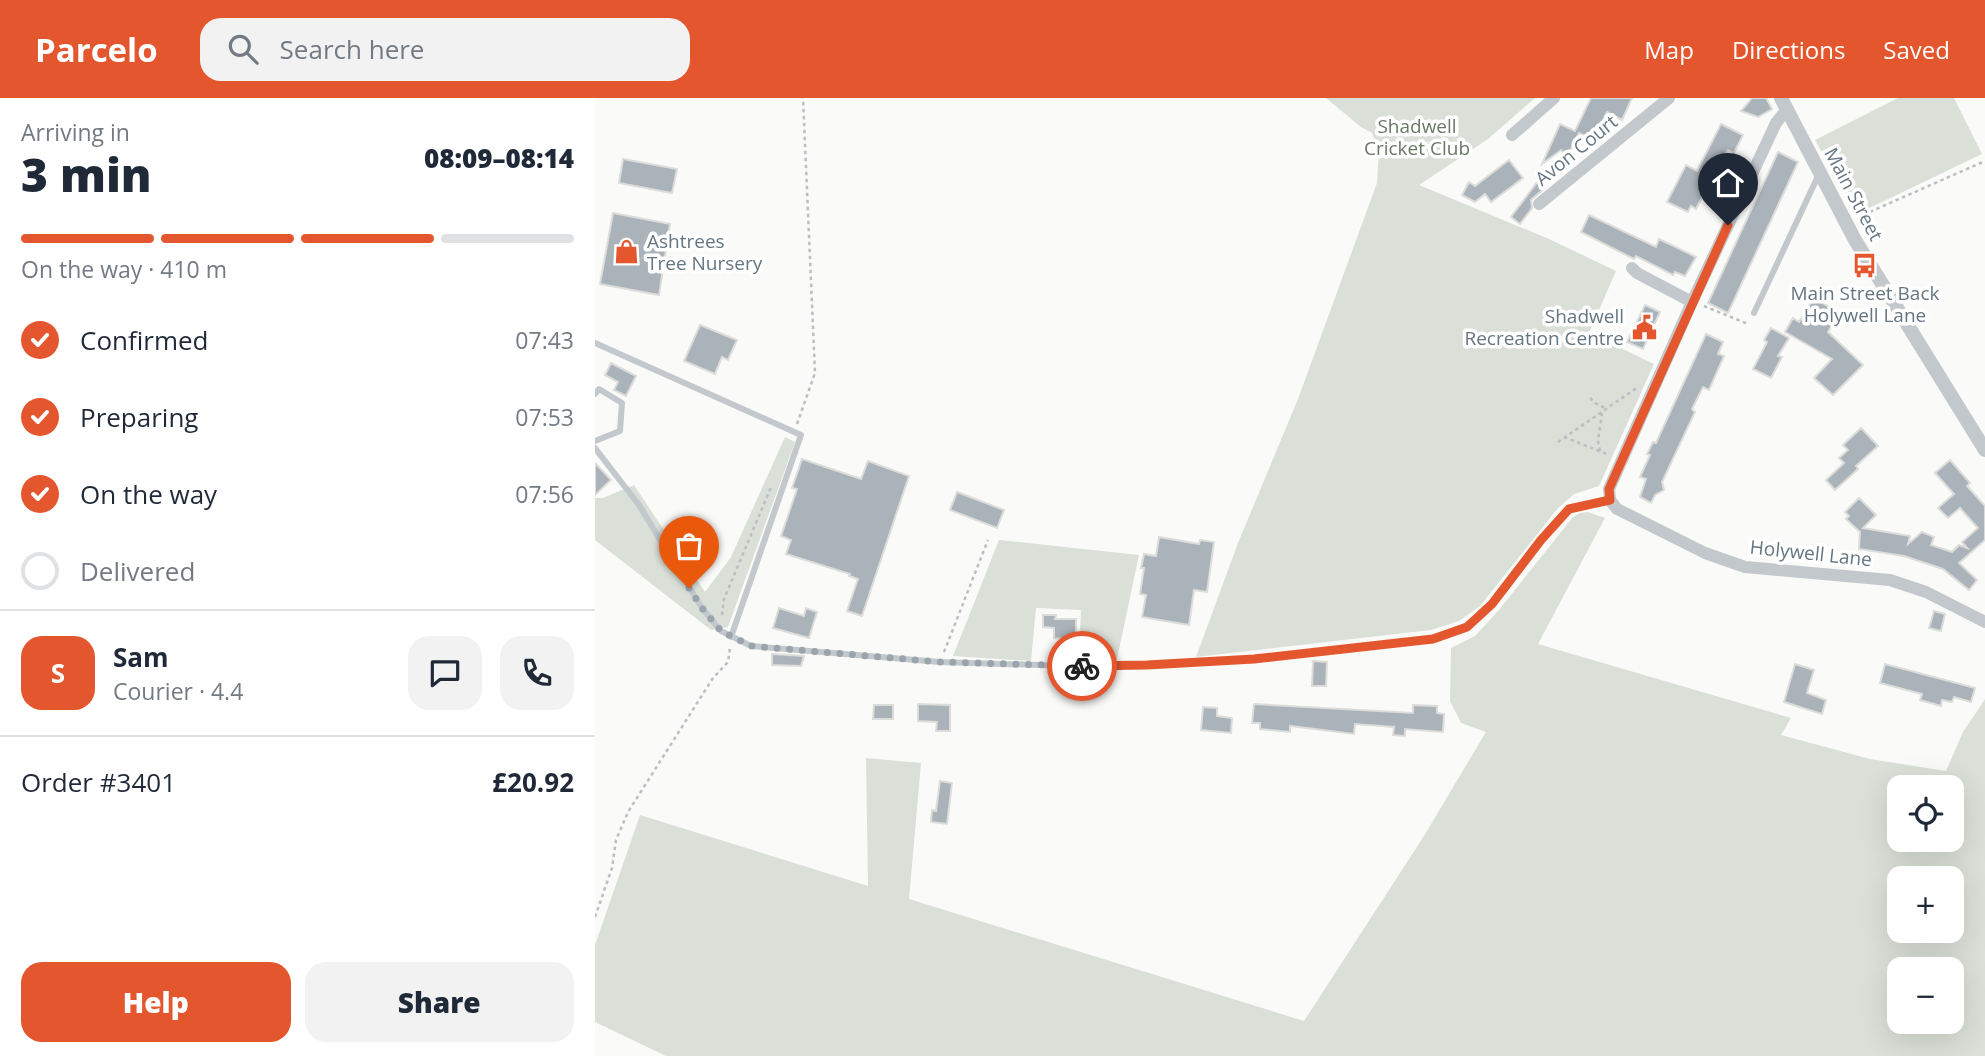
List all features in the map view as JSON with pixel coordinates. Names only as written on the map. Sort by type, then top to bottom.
[{"type":"street","points":[[1512,135],[1554,98]]},
{"type":"street","name":"Avon Court","points":[[1539,204],[1669,98]]},
{"type":"street","points":[[1610,500],[1609,489],[1784,103]]},
{"type":"street","name":"Main Street","points":[[1784,103],[1851,233],[1985,450]]},
{"type":"street","points":[[1632,268],[1692,302]]},
{"type":"street","name":"Holywell Lane","points":[[1610,500],[1617,509],[1705,553],[1745,567],[1890,580],[1926,592],[1985,622]]},
{"type":"lane","points":[[1753,313],[1820,173]]},
{"type":"lane","points":[[595,343],[801,435],[731,637]]},
{"type":"lane","points":[[595,394],[599,389],[622,403],[620,431],[595,440]]},
{"type":"lane","points":[[595,448],[639,505],[702,608],[721,631],[751,646],[940,662],[1101,667],[1147,665],[1254,659],[1433,639],[1467,627],[1492,604],[1541,540],[1569,509],[1610,500]]},
{"type":"path","points":[[794,432],[815,373],[803,98]]},
{"type":"path","points":[[1851,233],[1865,214],[1985,161]]},
{"type":"path","points":[[1692,302],[1748,324],[1753,313]]},
{"type":"path","points":[[1558,442],[1638,387]]},
{"type":"path","points":[[1590,398],[1607,409]]},
{"type":"path","points":[[1600,451],[1598,441],[1602,413]]},
{"type":"path","points":[[1564,437],[1622,460]]},
{"type":"path","points":[[721,631],[724,599],[772,483]]},
{"type":"path","points":[[940,662],[988,540]]},
{"type":"path","points":[[595,917],[612,868],[615,840],[628,812],[713,678],[728,662],[731,637]]},
{"type":"green space","name":"Shadwell Cricket Club","points":[[1326,98],[1535,98],[1488,139],[1419,185],[1549,239],[1616,271],[1589,333],[1654,364],[1599,486],[1574,494],[1558,508],[1480,606],[1459,621],[1431,630],[1196,657],[1238,543],[1298,399],[1377,183],[1379,151],[1372,133]]},
{"type":"green space","points":[[1898,98],[1954,98],[1982,154],[1857,214],[1815,140]]},
{"type":"green space","points":[[785,437],[795,442],[728,627],[711,630],[595,540],[595,498],[603,498],[634,485],[705,592],[731,557]]},
{"type":"green space","points":[[1588,512],[1605,518],[1538,644],[1791,718],[1781,735],[1870,759],[1946,771],[1963,732],[1985,699],[1985,1056],[666,1056],[595,1022],[595,945],[640,815],[868,886],[866,758],[921,763],[909,899],[1304,1021],[1424,836],[1486,732],[1461,723],[1450,701],[1451,648],[1475,636],[1573,517]]},
{"type":"green space","points":[[999,540],[1139,555],[1117,659],[1079,661],[1081,610],[1036,608],[1031,661],[953,656]]},
{"type":"building","points":[[1591,98],[1632,98],[1622,120],[1607,112],[1594,140],[1579,133],[1567,157],[1561,150],[1542,164],[1560,124],[1575,131]]},
{"type":"building","points":[[1752,98],[1766,98],[1772,109],[1758,117],[1741,111]]},
{"type":"building","points":[[1721,124],[1743,135],[1734,153],[1728,150],[1721,161],[1696,209],[1691,206],[1688,212],[1667,202],[1686,165],[1697,171]]},
{"type":"building","points":[[1778,152],[1798,162],[1728,313],[1708,303]]},
{"type":"building","points":[[623,159],[677,169],[672,193],[619,183]]},
{"type":"building","points":[[1509,160],[1523,178],[1491,202],[1485,194],[1475,202],[1462,195],[1469,182],[1475,186]]},
{"type":"building","points":[[1538,181],[1546,187],[1531,200],[1532,208],[1520,224],[1511,217]]},
{"type":"building","points":[[613,213],[670,224],[659,295],[600,284]]},
{"type":"building","points":[[1589,215],[1656,247],[1659,239],[1696,257],[1685,276],[1675,272],[1673,275],[1581,232]]},
{"type":"building","points":[[1814,298],[1839,313],[1828,332],[1863,365],[1833,395],[1814,378],[1832,359],[1785,332],[1793,318],[1799,322]]},
{"type":"building","name":"Shadwell Recreation Centre","points":[[1645,305],[1660,312],[1643,349],[1627,342]]},
{"type":"building","points":[[700,325],[737,340],[728,360],[722,357],[715,374],[684,361]]},
{"type":"building","points":[[1771,328],[1789,338],[1778,356],[1782,357],[1771,378],[1753,369]]},
{"type":"building","points":[[1706,334],[1723,342],[1718,354],[1724,356],[1709,390],[1703,387],[1692,409],[1695,412],[1662,482],[1664,490],[1655,495],[1651,503],[1640,497],[1646,479],[1640,477],[1650,455],[1647,454],[1653,442],[1656,443]]},
{"type":"building","points":[[611,363],[636,376],[626,396],[614,390],[618,382],[605,375]]},
{"type":"building","points":[[1861,428],[1878,446],[1835,490],[1826,480],[1844,463],[1839,458],[1848,450],[1843,445]]},
{"type":"building","points":[[802,459],[861,479],[868,461],[909,476],[862,616],[847,611],[858,579],[786,554],[791,540],[781,536],[797,489],[792,488]]},
{"type":"building","points":[[1950,460],[1970,483],[1967,486],[1985,506],[1985,540],[1959,563],[1977,580],[1969,590],[1943,569],[1904,556],[1859,549],[1860,532],[1846,519],[1849,516],[1845,512],[1859,498],[1876,515],[1863,528],[1910,536],[1908,544],[1922,532],[1934,537],[1931,545],[1952,552],[1959,545],[1967,548],[1962,542],[1978,528],[1960,508],[1948,518],[1938,508],[1954,494],[1935,473]]},
{"type":"building","points":[[595,463],[611,480],[595,495]]},
{"type":"building","points":[[957,492],[1004,510],[997,528],[950,510]]},
{"type":"building","points":[[1159,537],[1199,544],[1200,540],[1214,542],[1207,592],[1194,590],[1189,625],[1142,617],[1146,595],[1140,594],[1144,568],[1141,568],[1144,554],[1156,556]]},
{"type":"building","points":[[779,608],[804,616],[806,608],[817,612],[809,638],[773,628]]},
{"type":"building","points":[[1934,611],[1945,614],[1941,631],[1929,628]]},
{"type":"building","points":[[1043,615],[1056,615],[1055,619],[1076,619],[1076,639],[1054,638],[1054,628],[1043,627]]},
{"type":"building","points":[[772,654],[804,656],[801,666],[772,665]]},
{"type":"building","points":[[1313,661],[1327,662],[1326,686],[1312,686]]},
{"type":"building","points":[[1795,664],[1814,670],[1807,693],[1826,700],[1822,714],[1784,702]]},
{"type":"building","points":[[1885,664],[1975,688],[1971,702],[1954,697],[1952,702],[1942,700],[1941,706],[1920,700],[1922,694],[1880,683]]},
{"type":"building","points":[[918,704],[950,705],[950,731],[936,731],[937,722],[918,721]]},
{"type":"building","points":[[1254,704],[1413,713],[1413,705],[1437,706],[1437,713],[1444,714],[1443,732],[1405,729],[1405,736],[1393,735],[1394,727],[1355,724],[1354,734],[1290,726],[1290,732],[1260,729],[1260,723],[1252,723]]},
{"type":"building","points":[[874,705],[893,705],[893,719],[873,719]]},
{"type":"building","points":[[1203,707],[1217,708],[1217,716],[1232,718],[1231,733],[1201,730]]},
{"type":"building","points":[[940,781],[952,783],[947,824],[931,822],[932,810],[936,811]]},
{"type":"way so far","points":[[689,588],[721,631],[751,646],[940,662],[1082,666]]},
{"type":"place","name":"Ashtrees Tree Nursery","points":[[627,252]]},
{"type":"place","name":"Main Street Back Holywell Lane","points":[[1865,265]]},
{"type":"place","name":"Shadwell Recreation Centre","points":[[1644,327]]},
{"type":"route","points":[[1082,666],[1254,659],[1433,639],[1467,627],[1492,604],[1541,540],[1569,509],[1610,500],[1609,489],[1728,225]]}]
